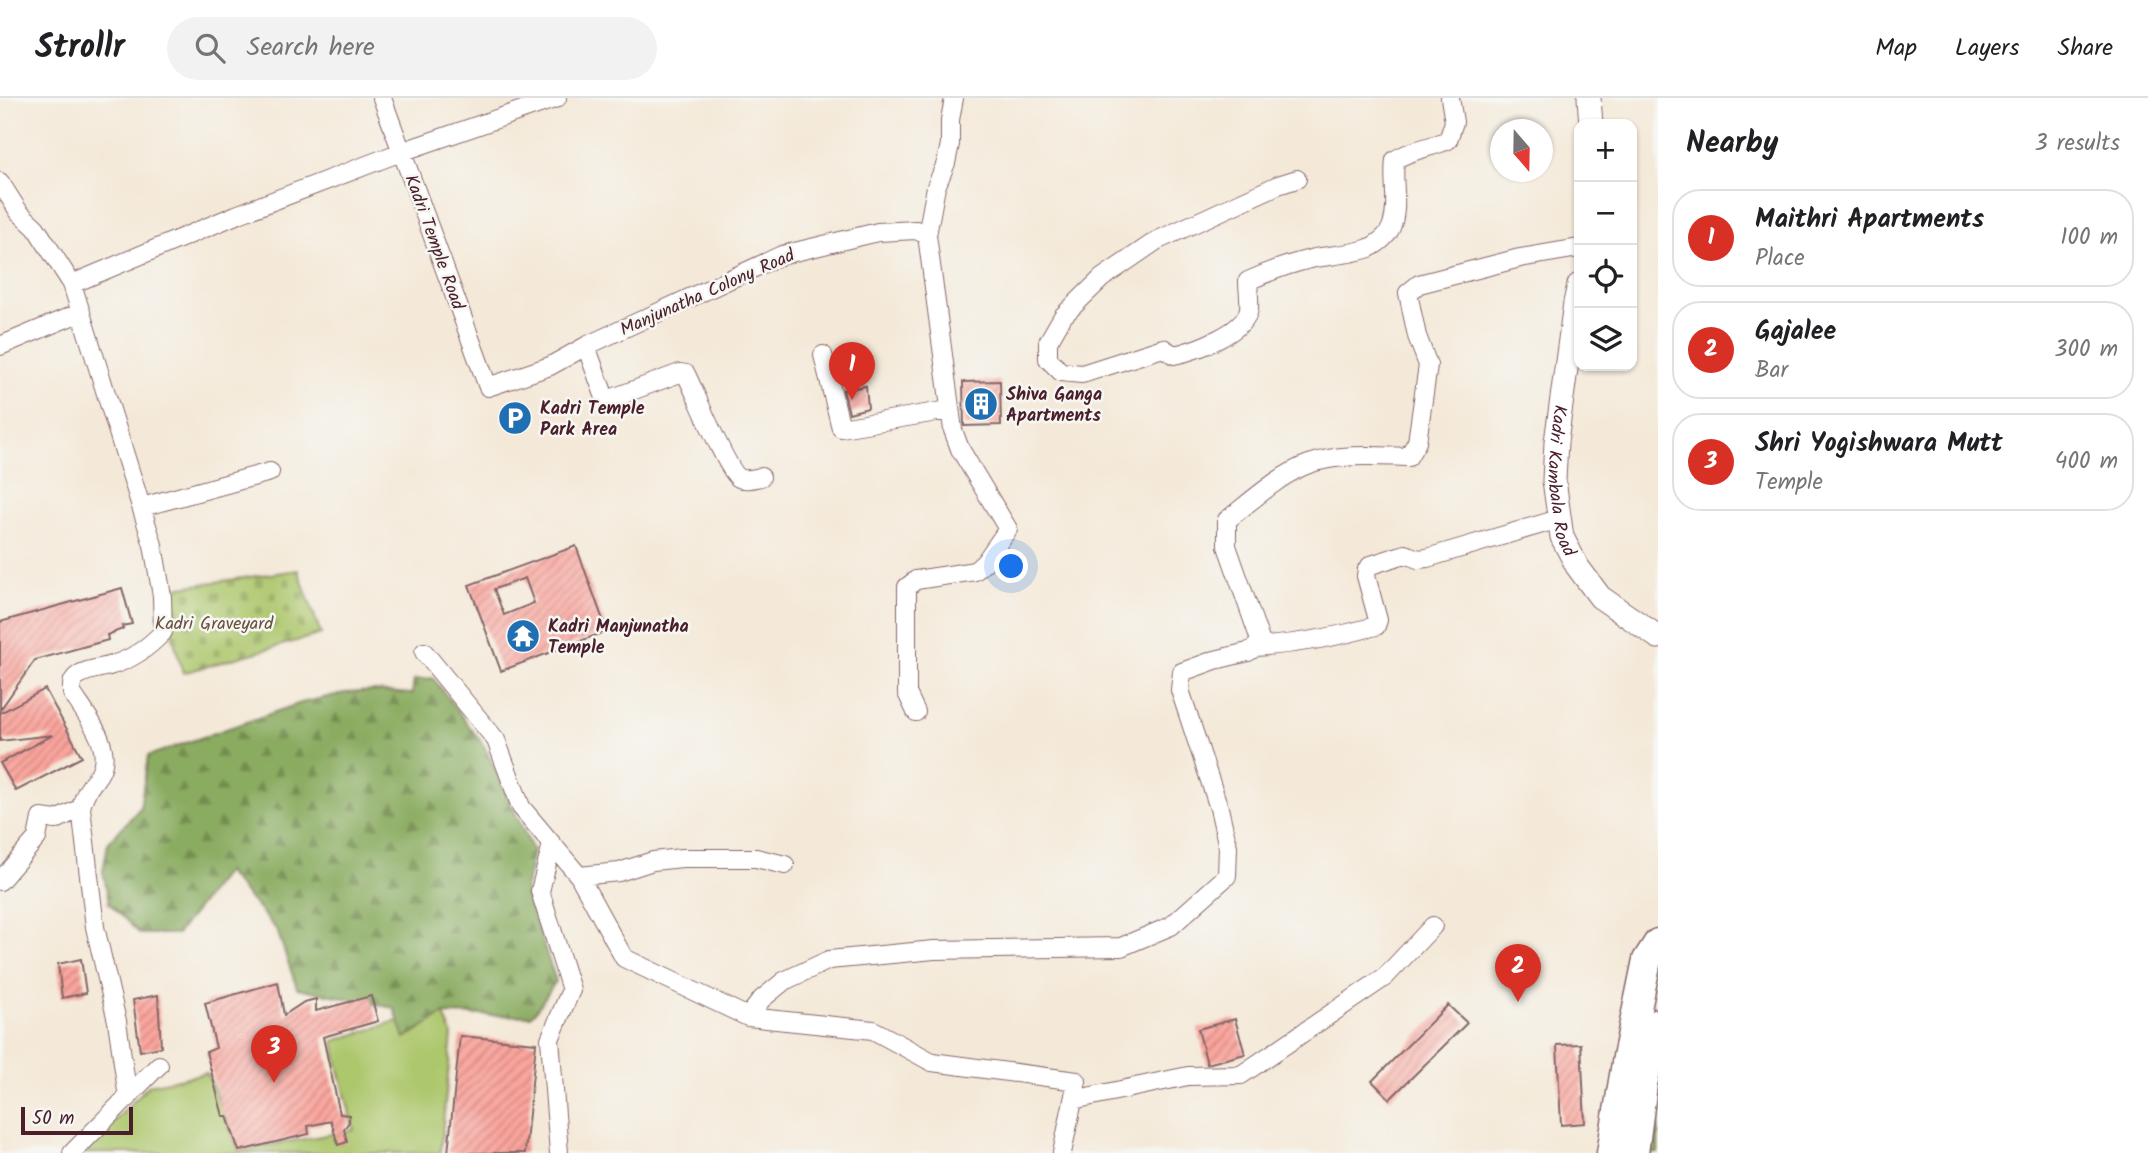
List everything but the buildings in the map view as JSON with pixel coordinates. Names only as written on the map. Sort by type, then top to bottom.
[{"type":"main road","points":[[1611,1153],[1647,960],[1658,943]]},
{"type":"main road","points":[[1634,1153],[1643,1084],[1658,1023]]},
{"type":"street","name":"Kadri Temple Road","points":[[382,98],[488,387]]},
{"type":"street","points":[[72,284],[236,215],[401,152],[557,98]]},
{"type":"street","points":[[916,712],[907,693],[907,587],[916,580],[975,571],[985,562],[1008,529],[960,449],[949,410],[927,236],[936,187],[950,144],[954,98]]},
{"type":"street","points":[[1297,179],[1278,185],[1156,241],[1102,278],[1063,316],[1048,342],[1048,359],[1061,372],[1082,374],[1163,348],[1174,355],[1190,352],[1230,332],[1245,320],[1250,309],[1248,281],[1312,258],[1367,249],[1378,243],[1392,228],[1395,211],[1395,160],[1404,154],[1433,147],[1448,140],[1454,122],[1450,98]]},
{"type":"street","points":[[1588,98],[1590,119]]},
{"type":"street","points":[[0,182],[19,212],[36,228],[72,284],[159,570],[163,632],[136,656],[76,676],[71,685],[72,693],[100,738],[105,756],[100,773],[89,784],[81,807],[95,927],[117,1021],[128,1098]]},
{"type":"street","name":"Manjunatha Colony Road","points":[[488,387],[550,366],[586,346],[782,256],[877,232],[916,230],[927,236]]},
{"type":"street","points":[[1256,647],[1259,640],[1227,547],[1227,520],[1269,486],[1308,464],[1359,455],[1408,457],[1417,442],[1428,365],[1417,336],[1408,293],[1419,284],[1520,258],[1574,249]]},
{"type":"street","name":"Kadri Kambala Road","points":[[1574,308],[1556,442],[1554,480],[1562,537],[1577,566],[1600,597],[1658,637]]},
{"type":"street","points":[[0,346],[81,312]]},
{"type":"street","points":[[586,346],[604,395],[610,398],[680,373],[686,374],[722,452],[736,474],[744,479],[761,477]]},
{"type":"street","points":[[823,355],[841,428],[949,410]]},
{"type":"street","points":[[142,508],[270,472]]},
{"type":"street","points":[[748,1017],[762,999],[784,981],[829,960],[934,950],[1121,947],[1171,926],[1227,876],[1228,847],[1219,808],[1180,690],[1182,672],[1248,652],[1256,647],[1350,634],[1376,626],[1378,621],[1366,576],[1371,565],[1405,554],[1418,559],[1427,558],[1559,519]]},
{"type":"street","points":[[424,652],[496,740],[521,807],[579,876],[624,958],[748,1017],[873,1031],[932,1062],[1077,1080],[1062,1153]]},
{"type":"street","points":[[0,881],[37,838],[41,818],[56,820],[81,807]]},
{"type":"street","points":[[552,844],[540,891],[571,990],[550,1039],[559,1153]]},
{"type":"street","points":[[579,876],[619,872],[653,861],[682,858],[756,858],[785,865]]},
{"type":"street","points":[[1073,1100],[1188,1076],[1241,1075],[1385,977],[1433,926]]},
{"type":"street","points":[[72,1153],[159,1065]]},
{"type":"green space","name":"Kadri Graveyard","points":[[298,570],[321,634],[183,673],[160,590]]},
{"type":"green space","points":[[433,678],[484,746],[533,851],[525,891],[556,981],[531,1016],[444,1014],[405,1038],[394,1008],[297,988],[277,930],[226,872],[177,934],[140,934],[109,903],[103,871],[108,843],[140,808],[148,756],[301,703],[345,693],[373,691],[412,694],[414,680]]},
{"type":"green space","points":[[444,1014],[452,1035],[440,1153],[84,1153],[149,1085],[207,1073],[239,1151],[354,1130],[334,1041],[394,1022]]},
{"type":"green space","points":[[1658,1103],[1658,1153],[1647,1153]]},
{"type":"place","name":"Maithri Apartments","points":[[852,400]]},
{"type":"place","name":"Shiva Ganga Apartments","points":[[981,404]]},
{"type":"place","name":"Kadri Temple Park Area","points":[[515,418]]},
{"type":"place","name":"Kadri Manjunatha Temple","points":[[523,636]]},
{"type":"place","name":"Gajalee","points":[[1518,1002]]},
{"type":"place","name":"Shri Yogishwara Mutt","points":[[274,1083]]}]
